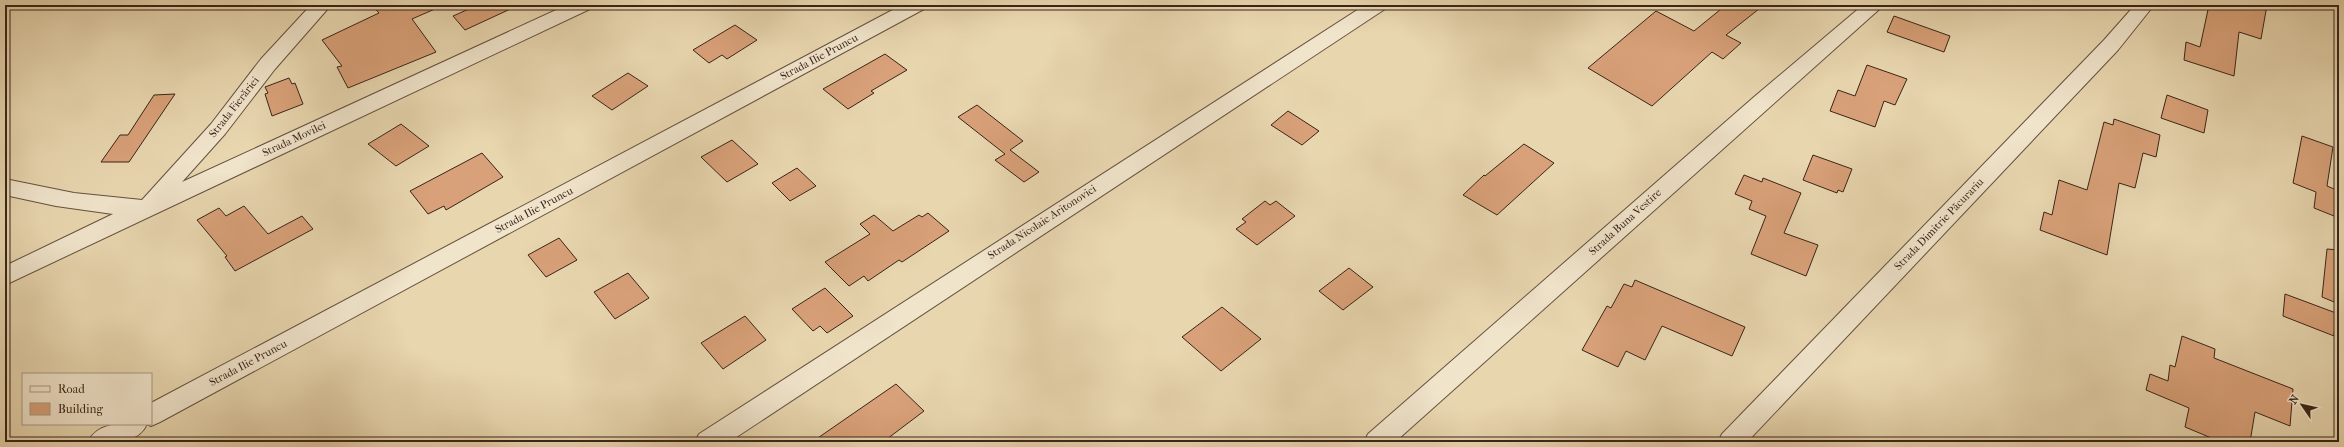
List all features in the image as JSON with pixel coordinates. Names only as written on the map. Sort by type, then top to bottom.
[{"type":"street","name":"Strada Movilei","points":[[5,276],[146,208],[583,5]]},
{"type":"street","name":"Strada Ilie Pruncu","points":[[152,414],[917,5]]},
{"type":"street","name":"Strada Nicolaie Aritonovici","points":[[708,442],[1378,5]]},
{"type":"street","name":"Strada Buna Vestire","points":[[1377,442],[1761,102],[1875,5]]},
{"type":"street","name":"Strada Dimitrie Păcurariu","points":[[1731,442],[2111,45],[2146,5]]},
{"type":"street","name":"Strada Fierăriei","points":[[146,208],[218,129],[268,64],[323,7]]},
{"type":"street","points":[[5,187],[55,199],[113,207],[146,208]]},
{"type":"street","points":[[101,442],[133,425]]},
{"type":"building","points":[[372,5],[444,5],[412,19],[436,52],[348,88],[337,67],[342,66],[322,40],[379,13]]},
{"type":"building","points":[[478,5],[519,5],[465,30],[453,16]]},
{"type":"building","points":[[1726,5],[1764,5],[1726,35],[1741,43],[1723,59],[1712,52],[1652,106],[1588,68],[1656,11],[1694,31]]},
{"type":"building","points":[[2209,5],[2267,5],[2261,39],[2239,32],[2234,76],[2184,60],[2186,42],[2200,47]]},
{"type":"building","points":[[1894,16],[1950,36],[1944,52],[1887,32]]},
{"type":"building","points":[[735,25],[757,40],[727,59],[722,55],[709,63],[693,50]]},
{"type":"building","points":[[885,54],[907,70],[871,91],[874,93],[848,109],[823,89]]},
{"type":"building","points":[[1867,65],[1907,79],[1895,105],[1884,101],[1875,127],[1830,111],[1838,90],[1855,96]]},
{"type":"building","points":[[628,73],[648,86],[612,110],[592,96]]},
{"type":"building","points":[[289,78],[292,84],[295,83],[303,104],[272,116],[265,94],[268,93],[265,87]]},
{"type":"building","points":[[175,94],[129,162],[101,162],[120,135],[128,135],[154,95]]},
{"type":"building","points":[[2167,95],[2208,110],[2204,133],[2161,118]]},
{"type":"building","points":[[977,105],[1023,141],[1010,150],[1039,172],[1024,182],[995,160],[1005,154],[958,117]]},
{"type":"building","points":[[1288,111],[1319,131],[1302,145],[1271,125]]},
{"type":"building","points":[[2114,119],[2160,135],[2156,157],[2143,153],[2135,188],[2119,183],[2107,255],[2040,230],[2044,212],[2052,215],[2059,180],[2087,190],[2104,122],[2113,125]]},
{"type":"building","points":[[401,124],[429,146],[396,166],[368,144]]},
{"type":"building","points":[[2302,136],[2333,147],[2327,186],[2339,191],[2339,218],[2314,208],[2316,192],[2293,183]]},
{"type":"building","points":[[732,140],[758,164],[727,182],[701,157]]},
{"type":"building","points":[[1524,144],[1554,163],[1497,215],[1463,195],[1484,175],[1485,176]]},
{"type":"building","points":[[482,153],[503,177],[446,210],[444,206],[428,214],[410,191]]},
{"type":"building","points":[[1813,155],[1852,169],[1843,192],[1838,190],[1837,193],[1803,180]]},
{"type":"building","points":[[797,168],[816,186],[790,201],[772,183]]},
{"type":"building","points":[[1744,175],[1762,182],[1763,178],[1801,193],[1784,233],[1818,245],[1806,276],[1751,254],[1766,216],[1749,209],[1752,201],[1735,194]]},
{"type":"building","points":[[1265,201],[1270,205],[1276,201],[1295,216],[1257,245],[1236,229],[1246,222],[1242,219]]},
{"type":"building","points":[[244,206],[268,234],[302,216],[313,229],[235,271],[225,257],[227,256],[197,220],[219,208],[226,216]]},
{"type":"building","points":[[928,213],[949,231],[902,262],[899,260],[868,281],[864,276],[849,286],[825,262],[870,234],[860,224],[874,215],[893,231],[919,215],[922,217]]},
{"type":"building","points":[[559,238],[577,260],[546,277],[528,255]]},
{"type":"building","points":[[2327,249],[2339,250],[2339,304],[2322,297]]},
{"type":"building","points":[[1349,268],[1373,287],[1343,310],[1319,291]]},
{"type":"building","points":[[628,273],[649,298],[615,319],[594,292]]},
{"type":"building","points":[[1635,280],[1745,327],[1732,356],[1662,326],[1645,360],[1626,351],[1618,367],[1582,350],[1607,306],[1611,308],[1624,284],[1632,287]]},
{"type":"building","points":[[825,288],[853,316],[827,333],[820,326],[813,331],[792,309]]},
{"type":"building","points":[[2285,294],[2336,313],[2334,336],[2283,316]]},
{"type":"building","points":[[1222,307],[1261,339],[1221,371],[1182,337]]},
{"type":"building","points":[[745,316],[766,340],[723,369],[701,343]]},
{"type":"building","points":[[2182,336],[2215,349],[2214,358],[2293,389],[2290,426],[2255,412],[2250,442],[2221,442],[2185,427],[2189,408],[2146,390],[2150,374],[2168,381],[2170,365],[2175,367]]},
{"type":"building","points":[[896,384],[924,411],[883,442],[812,442]]}]
